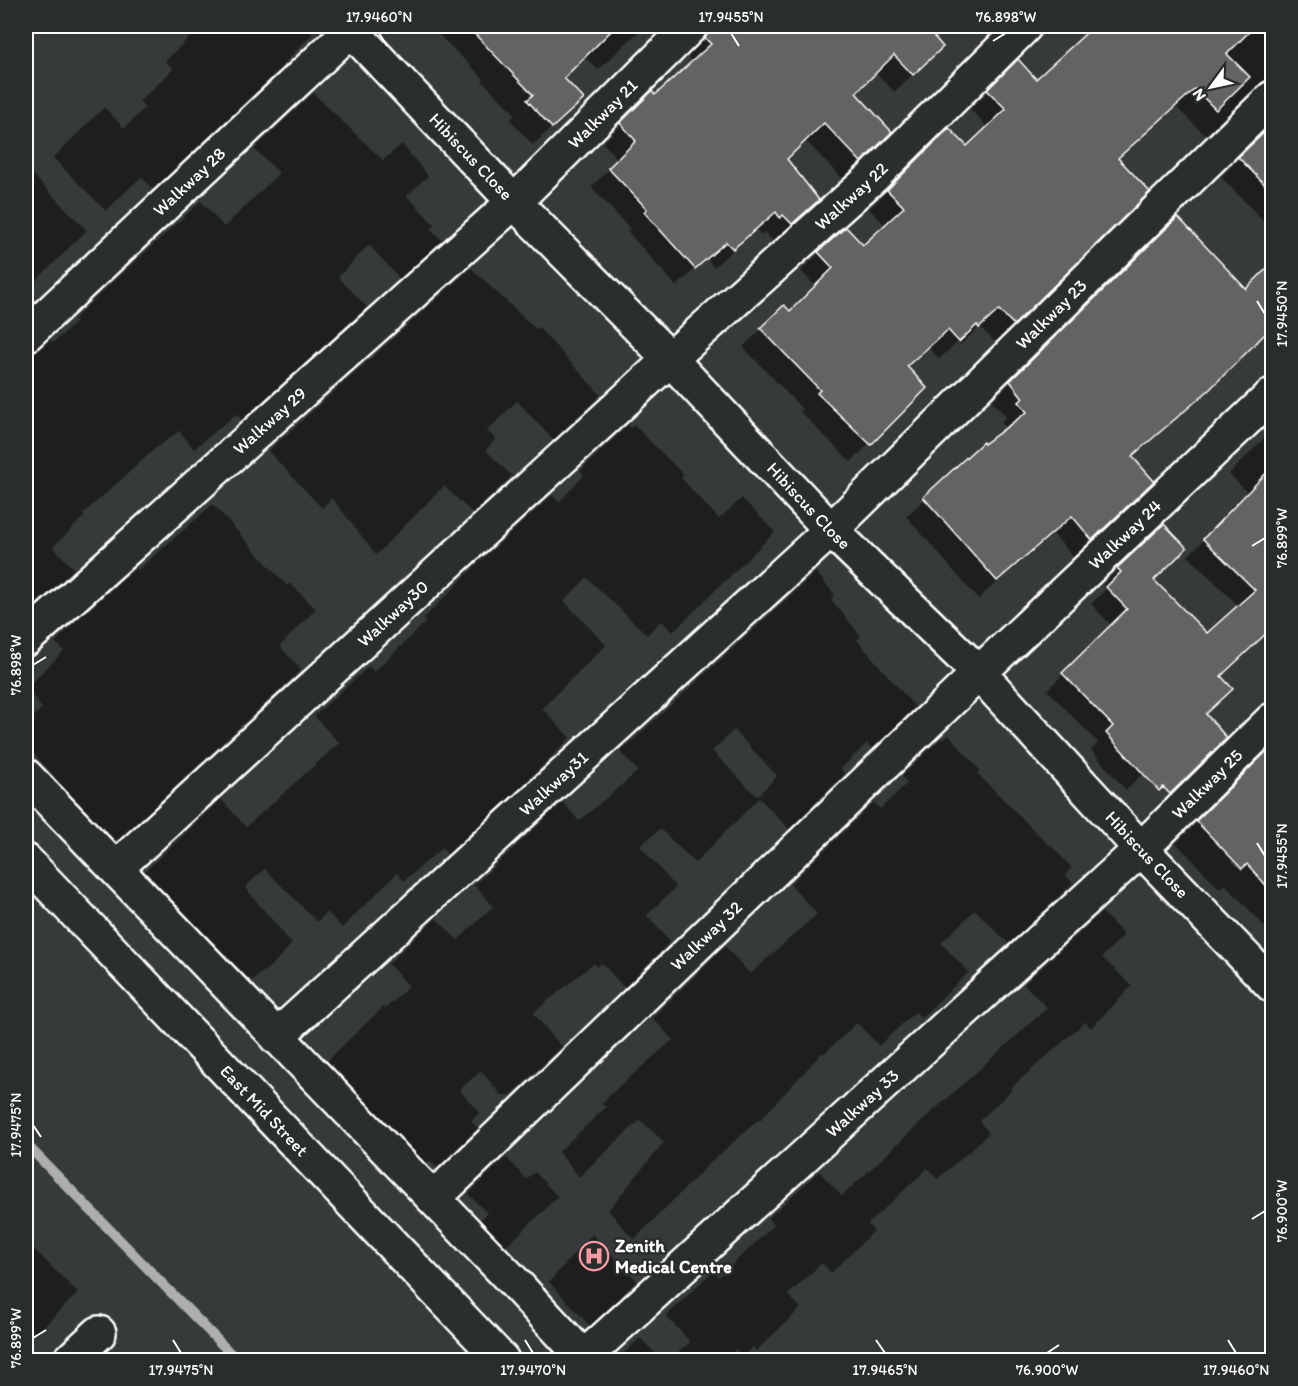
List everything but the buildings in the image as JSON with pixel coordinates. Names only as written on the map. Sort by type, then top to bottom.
[{"type":"street","name":"Walkway 21","points":[[514,202],[692,26]]},
{"type":"street","name":"Walkway 22","points":[[670,359],[874,176],[1025,26]]},
{"type":"street","name":"Hibiscus Close","points":[[351,27],[514,202],[670,359],[831,530],[979,673],[1141,849],[1272,985]]},
{"type":"street","name":"Walkway 28","points":[[26,335],[351,27]]},
{"type":"street","name":"Walkway 23","points":[[831,530],[1272,98]]},
{"type":"street","name":"Walkway 29","points":[[26,639],[514,202]]},
{"type":"street","name":"Walkway30","points":[[116,868],[670,359]]},
{"type":"street","name":"Walkway 24","points":[[979,673],[1272,395]]},
{"type":"street","name":"Walkway31","points":[[276,1038],[831,530]]},
{"type":"street","name":"Walkway 32","points":[[434,1198],[979,673]]},
{"type":"street","name":"Walkway 25","points":[[1141,849],[1272,720]]},
{"type":"street","points":[[26,776],[276,1038],[514,1281],[584,1359]]},
{"type":"street","name":"Walkway 33","points":[[584,1359],[1141,849]]},
{"type":"street","name":"East Mid Street","points":[[26,861],[502,1360]]},
{"type":"street","points":[[70,1360],[99,1333]]},
{"type":"waterway","points":[[26,1144],[237,1360]]},
{"type":"place","name":"Zenith Medical Centre","points":[[594,1256]]}]
